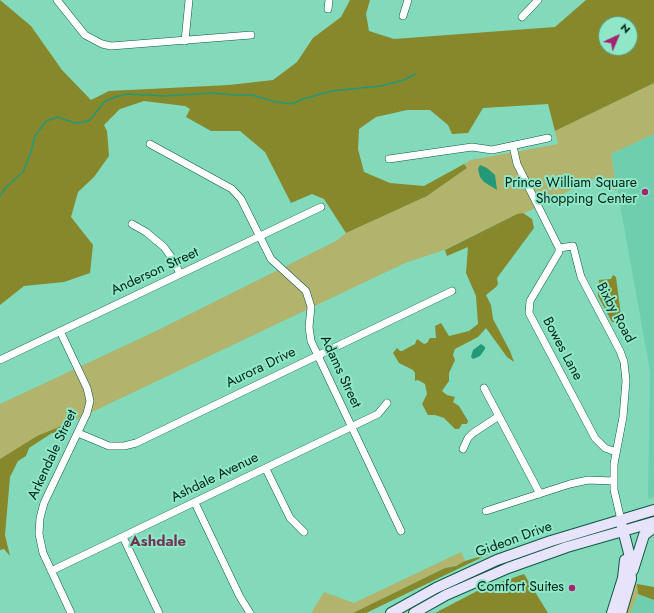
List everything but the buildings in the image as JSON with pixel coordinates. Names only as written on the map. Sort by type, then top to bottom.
[{"type":"main road","name":"Gideon Drive","points":[[391,613],[436,588],[497,560],[544,543],[654,510]]},
{"type":"main road","points":[[621,520],[629,553],[631,579]]},
{"type":"main road","name":"Gideon Drive","points":[[414,613],[446,595],[508,568],[567,548],[654,522]]},
{"type":"main road","points":[[621,613],[642,539],[647,531],[654,527]]},
{"type":"main road","points":[[612,613],[624,568],[621,543],[623,531]]},
{"type":"street","points":[[57,0],[85,35],[102,44],[120,46],[250,35]]},
{"type":"street","points":[[185,40],[189,0]]},
{"type":"street","points":[[328,9],[329,0]]},
{"type":"street","points":[[403,16],[408,0]]},
{"type":"street","points":[[522,17],[538,0]]},
{"type":"street","points":[[389,159],[469,147],[490,150],[548,138]]},
{"type":"street","name":"Adams Street","points":[[150,144],[232,188],[241,199],[271,258],[301,286],[306,293],[311,307],[309,334],[317,356],[401,531]]},
{"type":"street","points":[[513,146],[517,164],[559,248]]},
{"type":"street","name":"Anderson Street","points":[[0,360],[321,207]]},
{"type":"street","points":[[132,224],[146,232],[164,247],[174,261],[180,274]]},
{"type":"street","name":"Bixby Road","points":[[559,248],[573,246],[581,278],[622,356],[625,371],[623,417],[616,452],[614,481],[621,520]]},
{"type":"street","name":"Bowes Lane","points":[[559,248],[559,252],[530,301],[528,313],[596,438],[605,448],[616,452]]},
{"type":"street","name":"Aurora Drive","points":[[78,433],[109,446],[132,445],[452,291]]},
{"type":"street","name":"Arkendale Street","points":[[60,331],[89,394],[89,408],[44,503],[40,518],[40,544],[71,613]]},
{"type":"street","points":[[484,388],[540,494]]},
{"type":"street","name":"Ashdale Avenue","points":[[51,571],[378,414],[387,403]]},
{"type":"street","points":[[463,449],[468,438],[473,433],[499,416]]},
{"type":"street","points":[[266,469],[290,518],[304,532]]},
{"type":"street","points":[[486,511],[582,481],[614,481]]},
{"type":"street","points":[[195,503],[240,597],[250,613]]},
{"type":"street","points":[[123,537],[159,613]]},
{"type":"shaded area","points":[[0,0],[31,26],[62,70],[91,100],[109,91],[229,85],[273,80],[297,62],[313,38],[341,17],[350,0],[370,0],[366,14],[369,31],[394,39],[555,27],[586,0],[654,0],[654,83],[555,131],[548,104],[483,108],[468,133],[452,134],[448,125],[430,110],[407,110],[376,117],[359,129],[358,149],[364,172],[390,183],[424,186],[464,164],[467,168],[427,196],[346,233],[324,199],[312,194],[291,203],[265,152],[240,131],[211,131],[186,117],[190,109],[185,106],[144,101],[120,109],[104,125],[107,131],[109,156],[94,177],[78,192],[71,217],[93,245],[90,273],[64,282],[24,286],[0,305]]},
{"type":"shaded area","points":[[654,83],[654,134],[611,154],[617,190],[609,190],[603,186],[598,178],[593,179],[525,213],[517,214],[444,250],[405,263],[71,422],[37,436],[0,459],[0,404],[154,332],[336,241],[346,233],[427,196],[467,168],[464,164],[471,160],[558,144],[555,131]]},
{"type":"shaded area","points":[[654,134],[654,497],[648,499],[650,371],[611,154]]},
{"type":"shaded area","points":[[480,165],[487,168],[495,175],[497,190],[484,182],[480,177],[478,169]]},
{"type":"shaded area","points":[[523,213],[532,219],[534,228],[497,278],[498,284],[496,287],[486,295],[491,305],[493,319],[510,351],[514,362],[507,357],[486,328],[478,337],[455,349],[453,355],[455,360],[449,373],[449,381],[442,391],[447,395],[455,397],[453,402],[459,406],[468,421],[467,424],[462,424],[459,429],[455,429],[444,418],[435,415],[428,415],[422,404],[427,394],[425,384],[418,380],[415,381],[415,373],[413,370],[399,363],[393,353],[397,348],[402,351],[415,344],[417,339],[424,344],[427,343],[430,338],[436,338],[435,326],[441,323],[449,336],[469,331],[478,324],[476,296],[466,273],[468,247],[447,256],[445,250],[517,214]]},
{"type":"shaded area","points":[[613,275],[616,277],[622,324],[612,322],[598,296],[599,280],[611,279]]},
{"type":"shaded area","points":[[481,344],[485,347],[485,349],[480,356],[473,359],[471,357],[473,350]]},
{"type":"shaded area","points":[[71,422],[67,433],[52,433],[29,448],[26,456],[18,461],[10,477],[5,535],[10,556],[4,549],[0,550],[0,459],[37,436]]},
{"type":"shaded area","points":[[461,552],[465,561],[461,564],[445,568],[353,613],[311,613],[324,592],[354,603]]},
{"type":"shaded area","points":[[489,554],[366,613],[353,613],[445,568],[456,566],[465,561]]},
{"type":"shaded area","points":[[524,574],[548,613],[435,613],[481,589]]},
{"type":"shaded area","points":[[634,584],[637,584],[638,594],[630,613],[624,613]]},
{"type":"shaded area","points":[[637,584],[654,587],[654,600],[638,594]]},
{"type":"shaded area","points":[[638,594],[654,600],[654,613],[630,613]]},
{"type":"waterway","points":[[0,196],[6,187],[23,172],[31,152],[35,136],[46,121],[58,117],[75,123],[90,120],[104,102],[115,97],[128,94],[164,96],[212,93],[252,95],[276,102],[292,104],[303,99],[332,91],[381,86],[404,80],[415,74]]},
{"type":"place","name":"Prince William Square Shopping Center","points":[[645,192]]},
{"type":"place","name":"Comfort Suites","points":[[572,588]]},
{"type":"district","name":"Ashdale","points":[[158,542]]}]
